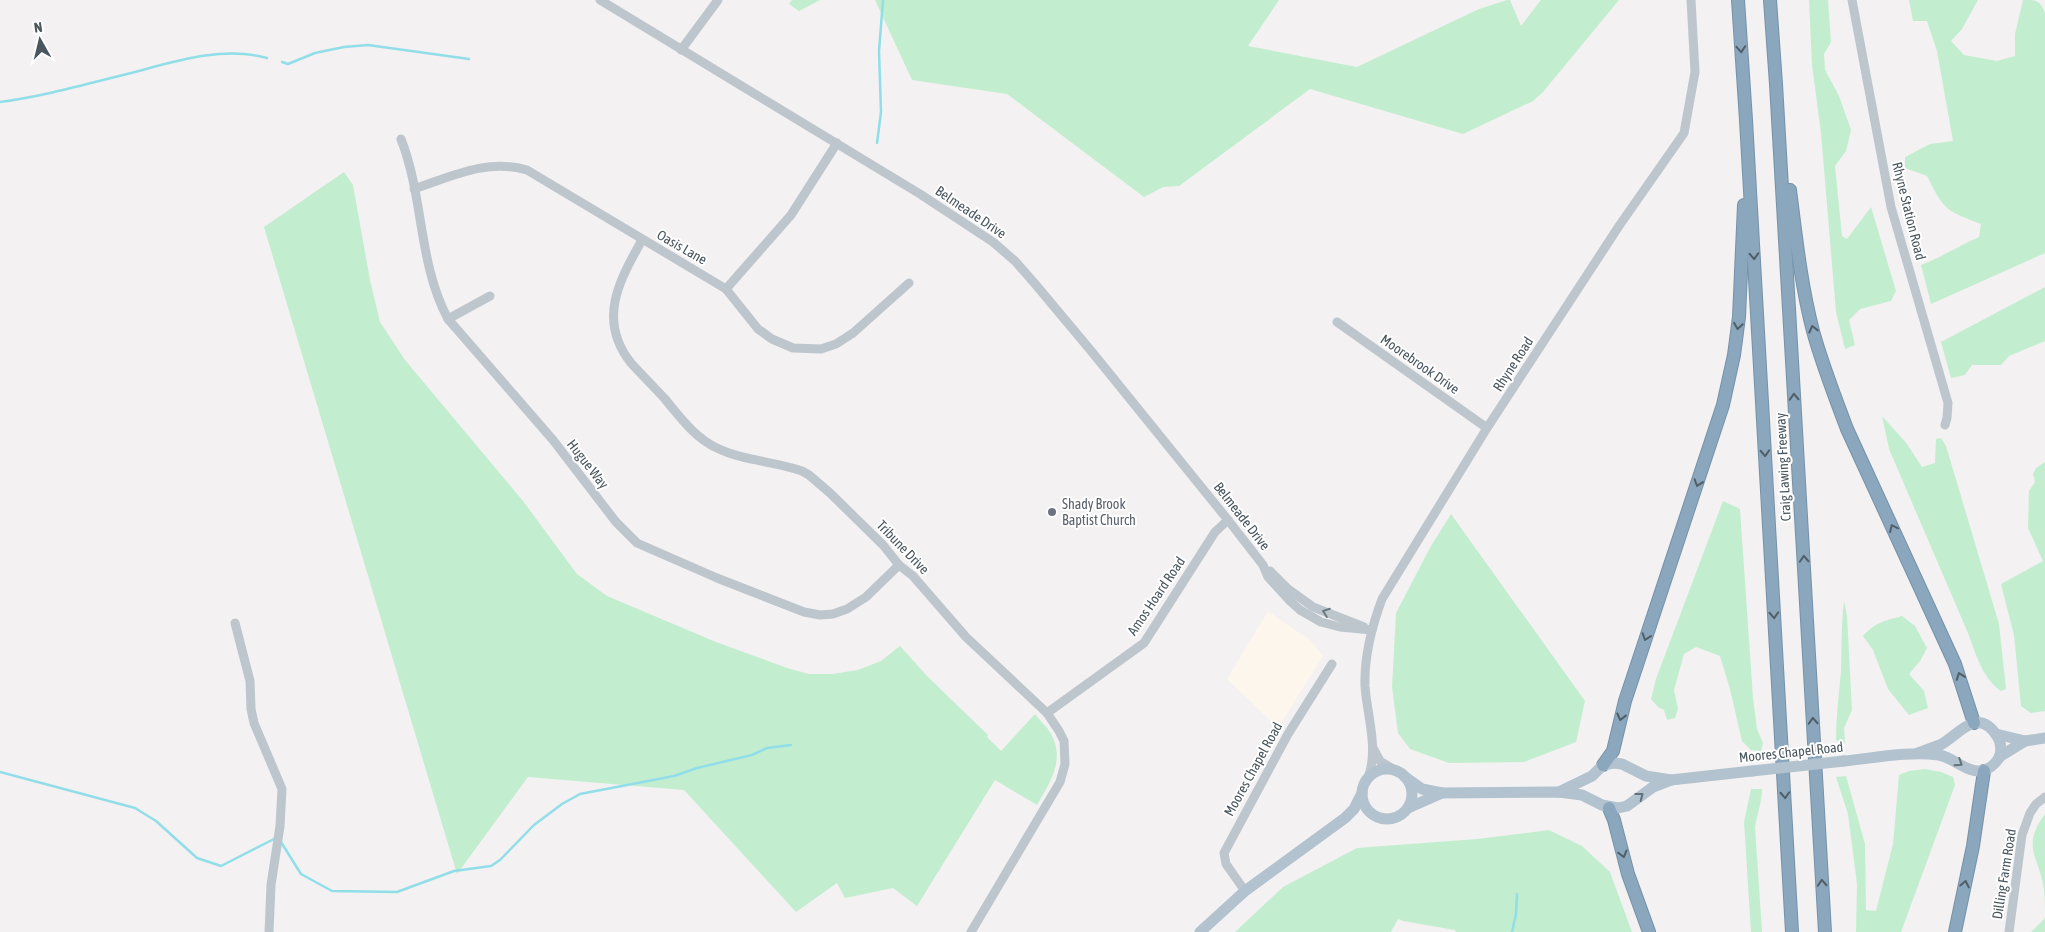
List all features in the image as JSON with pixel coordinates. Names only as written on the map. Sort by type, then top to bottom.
[{"type":"highway","name":"Craig Lawing Freeway","points":[[1738,0],[1792,932]]},
{"type":"highway","name":"Craig Lawing Freeway","points":[[1770,0],[1825,932]]},
{"type":"highway","points":[[1776,84],[1801,271],[1820,356],[1847,429],[1955,664],[1974,723]]},
{"type":"highway","points":[[1603,765],[1613,752],[1625,701],[1723,405],[1734,356],[1739,318],[1746,120]]},
{"type":"highway","points":[[1954,932],[1973,846],[1984,771]]},
{"type":"highway","points":[[1609,808],[1628,874],[1649,932]]},
{"type":"main road","points":[[1974,723],[1983,724],[1996,734],[2026,741]]},
{"type":"main road","name":"Moores Chapel Road","points":[[1915,754],[1940,744],[1962,728],[1974,723]]},
{"type":"main road","points":[[1996,734],[2001,745],[1999,757]]},
{"type":"main road","points":[[1984,771],[1990,768],[1999,757],[2026,741],[2045,738]]},
{"type":"main road","name":"Moores Chapel Road","points":[[1609,808],[1627,806],[1653,787],[1671,780],[1844,761],[1915,754],[1948,757],[1971,770],[1984,771]]},
{"type":"main road","name":"Moores Chapel Road","points":[[1603,765],[1622,764],[1646,776],[1671,780]]},
{"type":"main road","points":[[1558,792],[1592,776],[1603,765]]},
{"type":"main road","points":[[1200,932],[1245,890],[1345,818],[1354,809],[1368,778],[1382,770],[1402,775],[1422,789],[1442,793],[1558,792],[1582,795],[1609,808]]},
{"type":"main road","points":[[1402,775],[1410,784],[1412,792],[1408,808]]},
{"type":"main road","points":[[1592,776],[1590,789],[1596,801]]},
{"type":"main road","points":[[1362,793],[1366,808],[1379,818]]},
{"type":"main road","points":[[1345,818],[1361,816],[1395,818],[1408,808],[1442,793]]},
{"type":"street","name":"Belmeade Drive","points":[[600,0],[837,143],[981,233],[1015,261],[1092,352],[1228,520],[1263,565],[1268,577],[1290,601],[1306,614],[1321,622],[1340,627],[1372,630]]},
{"type":"street","points":[[681,50],[718,0]]},
{"type":"street","name":"Rhyne Road","points":[[1368,778],[1371,770],[1373,748],[1365,685],[1366,658],[1382,598],[1487,428],[1619,226],[1684,133],[1695,72],[1691,0]]},
{"type":"street","name":"Rhyne Station Road","points":[[1852,0],[1891,207],[1948,404],[1945,425]]},
{"type":"street","name":"Hugue Way","points":[[401,139],[414,189],[430,276],[434,291],[448,319],[553,440],[616,522],[637,543],[717,578],[804,612],[820,615],[833,614],[848,609],[866,597],[900,565]]},
{"type":"street","points":[[726,289],[791,215],[837,143]]},
{"type":"street","name":"Oasis Lane","points":[[414,189],[484,167],[513,166],[527,170],[726,289],[758,329],[772,339],[793,348],[821,348],[836,344],[853,333],[909,283]]},
{"type":"street","name":"Tribune Drive","points":[[642,240],[621,278],[614,303],[615,330],[621,348],[631,362],[691,429],[708,443],[732,454],[792,468],[809,475],[913,576],[966,637],[1047,713],[1064,741],[1065,764],[1060,782],[971,932]]},
{"type":"street","points":[[448,319],[490,296]]},
{"type":"street","name":"Moorebrook Drive","points":[[1337,322],[1487,428]]},
{"type":"street","name":"Amos Hoard Road","points":[[1047,713],[1144,643],[1215,532],[1228,520]]},
{"type":"street","points":[[235,623],[250,681],[251,709],[254,723],[282,789],[283,800],[271,885],[269,932]]},
{"type":"street","name":"Moores Chapel Road","points":[[1245,890],[1226,864],[1224,853],[1288,734],[1332,664]]},
{"type":"street","points":[[1373,748],[1380,761],[1402,775]]},
{"type":"street","name":"Dilling Farm Road","points":[[2009,932],[2022,835],[2030,813],[2036,804],[2045,797]]},
{"type":"shaded area","points":[[1268,611],[1310,640],[1323,656],[1278,728],[1227,679]]},
{"type":"green space","points":[[792,0],[820,0],[799,11],[789,4]]},
{"type":"green space","points":[[875,0],[1279,0],[1248,46],[1357,67],[1479,9],[1507,0],[1510,0],[1521,26],[1541,0],[1619,0],[1543,92],[1533,101],[1463,134],[1310,89],[1179,186],[1163,187],[1144,197],[1007,94],[912,80]]},
{"type":"green space","points":[[1809,0],[1828,0],[1831,42],[1824,54],[1825,70],[1839,96],[1851,130],[1846,151],[1835,166],[1842,236],[1847,239],[1871,207],[1896,291],[1891,301],[1860,309],[1849,320],[1855,345],[1845,349],[1836,312],[1821,133],[1812,65]]},
{"type":"green space","points":[[1909,0],[1978,0],[1962,29],[1951,41],[1964,55],[1997,61],[2015,56],[2015,34],[2023,0],[2037,2],[2045,13],[2045,253],[1931,304],[1921,265],[1979,237],[1981,224],[1947,208],[1927,176],[1905,168],[1905,157],[1930,144],[1953,141],[1937,51],[1927,21],[1913,21]]},
{"type":"green space","points":[[344,172],[353,185],[370,280],[380,322],[405,360],[523,501],[577,574],[607,596],[716,642],[809,674],[832,674],[858,670],[881,661],[900,646],[928,677],[988,735],[987,737],[1001,751],[1035,714],[1047,727],[1056,745],[1056,763],[1050,781],[1037,805],[995,780],[917,906],[893,888],[845,898],[837,883],[796,912],[684,790],[528,777],[457,874],[264,227]]},
{"type":"green space","points":[[2045,287],[2045,341],[2009,356],[2001,365],[1972,365],[1965,375],[1951,378],[1941,342]]},
{"type":"green space","points":[[1882,416],[1907,444],[1922,467],[1935,463],[1936,439],[1941,438],[1946,446],[1999,624],[2006,689],[2001,691],[1994,686],[1980,665],[1889,449]]},
{"type":"green space","points":[[2045,462],[2045,711],[2031,713],[2021,706],[2014,635],[2001,584],[2043,561],[2028,528],[2029,491],[2035,482],[2033,474],[2036,468]]},
{"type":"green space","points":[[1723,501],[1740,509],[1753,698],[1757,729],[1763,743],[1761,751],[1751,750],[1742,741],[1720,656],[1696,647],[1684,654],[1674,690],[1678,709],[1675,718],[1667,720],[1664,710],[1658,707],[1651,699],[1656,679]]},
{"type":"green space","points":[[1451,514],[1585,701],[1576,742],[1524,762],[1449,763],[1410,749],[1398,733],[1392,687],[1396,613],[1431,546]]},
{"type":"green space","points":[[1844,601],[1847,616],[1852,710],[1844,728],[1845,743],[1842,745],[1836,740]]},
{"type":"green space","points":[[1902,616],[1915,626],[1927,648],[1920,661],[1909,674],[1924,691],[1928,708],[1909,715],[1888,689],[1873,650],[1863,636],[1876,625]]},
{"type":"green space","points":[[1925,769],[1941,772],[1953,777],[1955,785],[1901,932],[1856,932],[1857,884],[1848,814],[1836,777],[1846,776],[1865,844],[1866,910],[1876,911],[1893,844],[1899,775],[1909,771]]},
{"type":"green space","points":[[1751,789],[1762,789],[1755,827],[1762,932],[1751,932],[1744,822]]},
{"type":"green space","points":[[2045,814],[2045,900],[2033,844],[2038,826]]},
{"type":"green space","points":[[1549,830],[1582,846],[1610,872],[1632,932],[1456,932],[1455,930],[1398,919],[1391,932],[1235,932],[1283,887],[1357,848],[1477,839]]},
{"type":"green space","points":[[2045,918],[2045,932],[2031,932]]},
{"type":"waterway","points":[[877,143],[881,112],[879,51],[883,0]]},
{"type":"waterway","points":[[282,62],[288,64],[315,53],[344,47],[368,45],[469,59]]},
{"type":"waterway","points":[[0,102],[51,93],[200,56],[234,54],[267,58]]},
{"type":"waterway","points":[[281,842],[301,874],[332,891],[397,892],[454,871],[491,866],[500,860],[534,825],[562,804],[580,794],[674,776],[697,768],[752,755],[767,748],[791,745]]},
{"type":"waterway","points":[[0,772],[135,808],[156,821],[197,858],[221,866],[274,839]]},
{"type":"waterway","points":[[1512,932],[1516,914],[1517,894]]},
{"type":"place","name":"Shady Brook Baptist Church","points":[[1052,512]]}]
